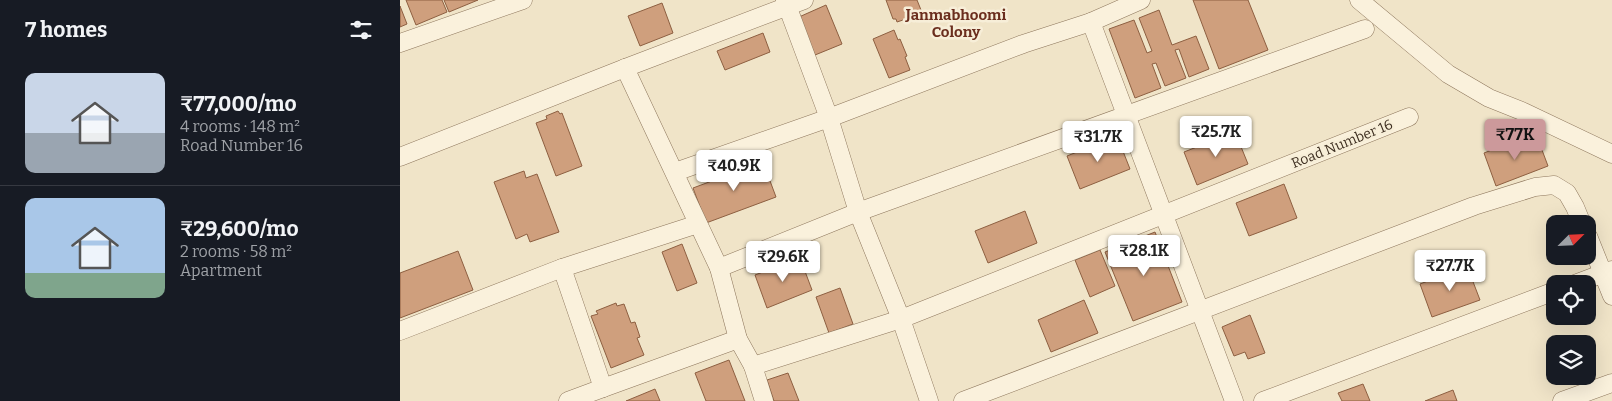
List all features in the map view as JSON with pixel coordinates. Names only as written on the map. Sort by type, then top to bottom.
[{"type":"street","points":[[400,43],[523,0]]},
{"type":"street","points":[[675,172],[829,118],[1023,44],[1092,22],[1141,0]]},
{"type":"street","points":[[1359,0],[1448,74],[1489,98],[1570,132],[1612,154]]},
{"type":"street","points":[[400,156],[792,2],[858,212],[901,319],[929,401]]},
{"type":"street","points":[[1092,22],[1234,401]]},
{"type":"street","points":[[719,268],[858,212],[1365,29]]},
{"type":"street","points":[[625,68],[719,268],[738,339],[753,366],[764,401]]},
{"type":"street","name":"Road Number 16","points":[[753,366],[901,319],[1409,117]]},
{"type":"street","points":[[963,401],[1465,210],[1535,187],[1554,185],[1567,193],[1578,215]]},
{"type":"street","points":[[400,331],[562,268],[698,224]]},
{"type":"street","points":[[1596,250],[1608,272],[1612,296]]},
{"type":"street","points":[[562,268],[603,388]]},
{"type":"street","points":[[1596,276],[1608,272]]},
{"type":"street","points":[[1263,401],[1546,294]]},
{"type":"street","points":[[568,401],[738,339]]},
{"type":"street","points":[[1562,401],[1612,383]]},
{"type":"building","points":[[406,0],[442,0],[447,12],[416,25]]},
{"type":"building","points":[[444,0],[478,0],[449,12]]},
{"type":"building","points":[[886,0],[917,0],[923,15],[897,22],[896,19],[893,19]]},
{"type":"building","points":[[1193,0],[1248,0],[1268,50],[1219,69]]},
{"type":"building","points":[[662,3],[673,33],[640,46],[628,16]]},
{"type":"building","points":[[826,5],[842,44],[815,55],[799,17]]},
{"type":"building","points":[[400,6],[407,24],[400,27]]},
{"type":"building","points":[[1159,10],[1172,45],[1196,36],[1209,69],[1189,77],[1179,49],[1175,50],[1186,78],[1165,86],[1156,63],[1152,64],[1161,88],[1135,98],[1109,29],[1134,20],[1147,53],[1152,51],[1139,18]]},
{"type":"building","points":[[894,30],[907,56],[905,57],[910,70],[889,78],[873,39]]},
{"type":"building","points":[[763,33],[770,52],[725,70],[717,51]]},
{"type":"building","points":[[558,111],[560,114],[562,113],[582,166],[556,176],[536,123],[547,119],[546,116]]},
{"type":"building","points":[[1235,132],[1248,164],[1197,185],[1184,152]]},
{"type":"building","points":[[1117,136],[1130,169],[1080,189],[1067,156]]},
{"type":"building","points":[[1525,137],[1529,146],[1539,142],[1548,166],[1496,186],[1484,153]]},
{"type":"building","points":[[763,162],[776,197],[706,223],[693,188]]},
{"type":"building","points":[[524,171],[526,178],[537,174],[559,232],[530,242],[527,234],[516,239],[494,182]]},
{"type":"building","points":[[1284,184],[1297,218],[1249,236],[1236,203]]},
{"type":"building","points":[[1025,211],[1037,243],[988,263],[975,231]]},
{"type":"building","points":[[1155,232],[1182,302],[1133,321],[1105,252]]},
{"type":"building","points":[[682,244],[697,283],[677,291],[662,252]]},
{"type":"building","points":[[1100,250],[1115,286],[1090,297],[1075,260]]},
{"type":"building","points":[[458,251],[473,290],[400,318],[400,273]]},
{"type":"building","points":[[800,258],[812,290],[767,308],[755,275]]},
{"type":"building","points":[[1467,266],[1480,300],[1432,317],[1420,284]]},
{"type":"building","points":[[840,288],[853,324],[829,333],[816,297]]},
{"type":"building","points":[[1084,300],[1098,333],[1051,352],[1038,320]]},
{"type":"building","points":[[616,303],[617,306],[624,304],[631,323],[635,322],[640,337],[637,338],[644,355],[611,368],[591,316],[598,314],[596,311]]},
{"type":"building","points":[[1250,315],[1265,353],[1248,359],[1245,352],[1234,356],[1222,327]]},
{"type":"building","points":[[729,360],[745,401],[706,401],[695,373]]},
{"type":"building","points":[[788,373],[799,401],[774,401],[767,380]]},
{"type":"building","points":[[1363,384],[1370,401],[1342,401],[1338,393]]},
{"type":"building","points":[[655,389],[660,401],[626,401]]},
{"type":"building","points":[[1453,390],[1457,401],[1425,401]]},
{"type":"district","name":"Janmabhoomi Colony","points":[[956,24]]}]
